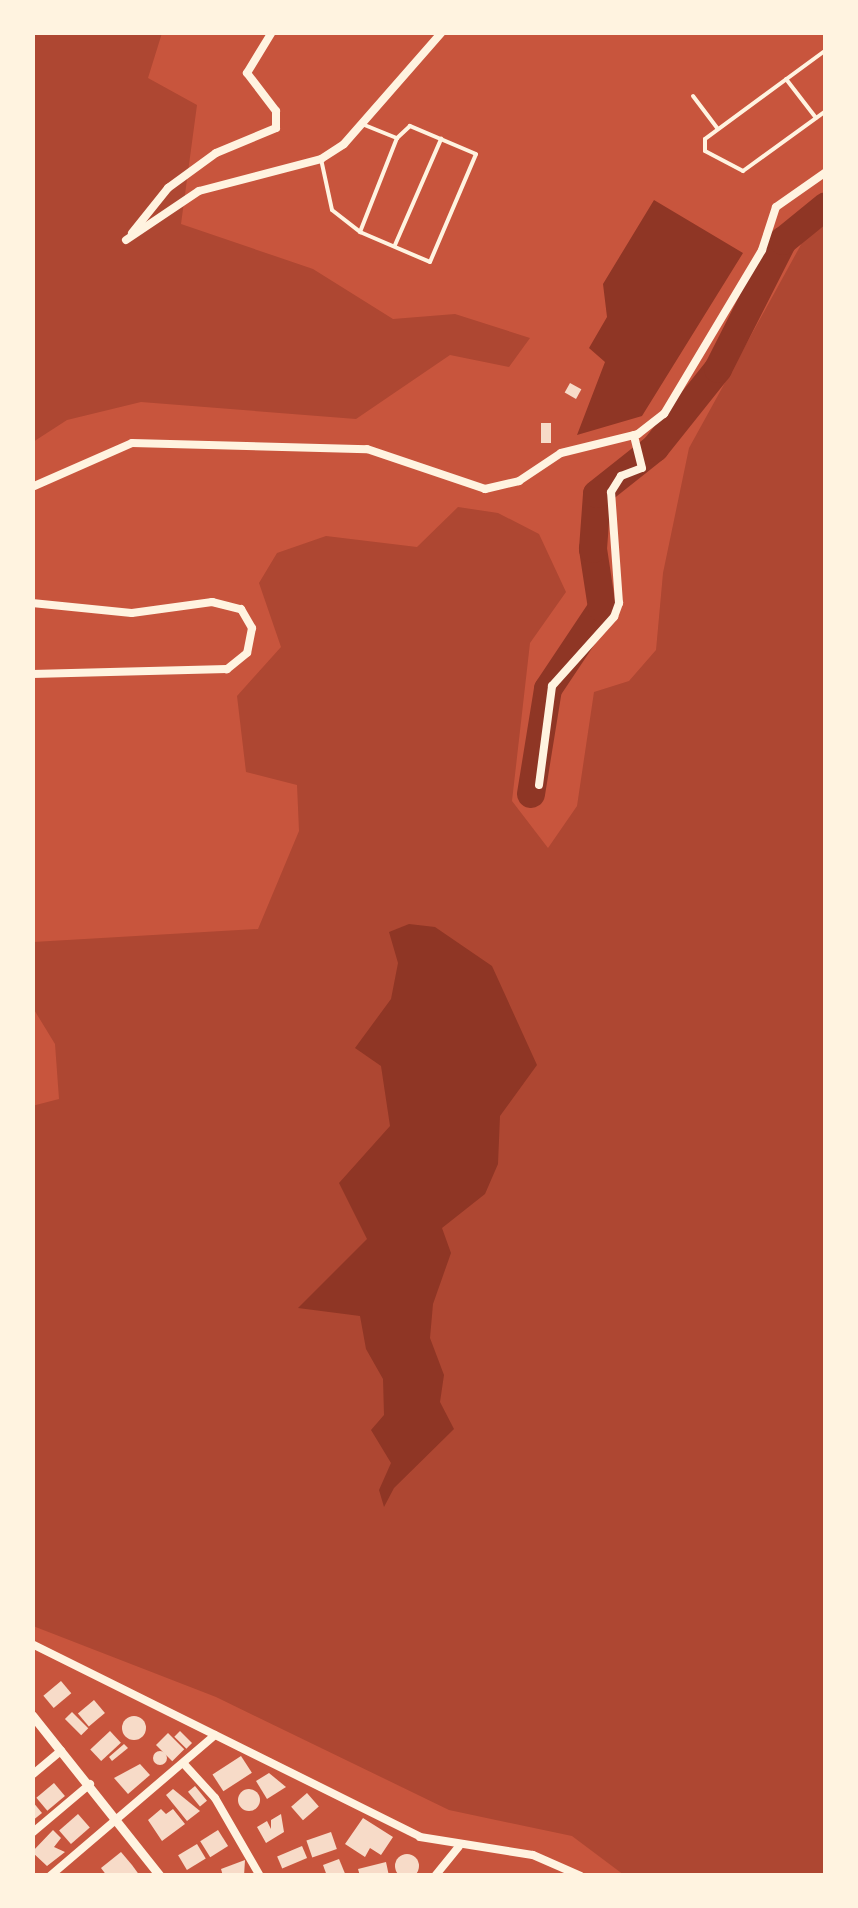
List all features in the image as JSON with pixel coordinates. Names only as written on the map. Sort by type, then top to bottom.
[{"type":"street","points":[[272,32],[247,73],[276,111],[276,128],[216,153],[168,188],[126,240],[199,191],[321,160],[362,124],[442,32]]},
{"type":"street","points":[[32,487],[132,443],[367,449],[485,489],[518,480],[561,453],[634,435],[664,414],[762,250],[776,207],[826,172]]},
{"type":"street","points":[[539,784],[552,686],[614,618],[620,603],[610,492],[621,476],[642,468],[634,435]]},
{"type":"street","points":[[32,604],[132,613],[212,602],[241,609],[252,628],[247,653],[227,668],[32,674]]},
{"type":"street","points":[[32,1644],[420,1837],[562,1865],[581,1876]]},
{"type":"street","points":[[32,1715],[118,1816],[160,1876]]},
{"type":"street","points":[[50,1876],[215,1735]]},
{"type":"street","points":[[32,1775],[62,1751]]},
{"type":"street","points":[[184,1764],[215,1798],[260,1876]]},
{"type":"street","points":[[32,1833],[90,1784]]},
{"type":"street","points":[[435,1876],[459,1846]]},
{"type":"street","points":[[552,1876],[562,1865]]},
{"type":"lane","points":[[826,50],[705,139],[705,151],[742,172],[826,111]]},
{"type":"lane","points":[[786,79],[816,118]]},
{"type":"lane","points":[[693,96],[718,129]]},
{"type":"lane","points":[[362,124],[397,138]]},
{"type":"lane","points":[[321,160],[332,210],[360,232],[430,262],[476,154],[410,126],[397,138],[360,232]]},
{"type":"lane","points":[[395,247],[441,139]]},
{"type":"shaded area","points":[[33,33],[162,33],[148,78],[197,105],[181,224],[313,269],[393,319],[455,314],[530,338],[509,367],[450,355],[356,419],[141,402],[67,420],[33,442]]},
{"type":"shaded area","points":[[654,200],[743,253],[642,416],[577,435],[605,362],[589,348],[607,317],[603,284]]},
{"type":"shaded area","points":[[825,225],[825,1875],[624,1875],[572,1836],[449,1810],[216,1697],[33,1626],[32,1106],[59,1099],[55,1044],[33,1008],[33,942],[258,929],[299,831],[297,785],[246,772],[237,696],[281,647],[259,583],[277,553],[326,536],[417,547],[458,507],[498,513],[539,534],[566,592],[530,643],[512,801],[548,848],[577,806],[594,692],[629,681],[656,650],[663,573],[689,448],[803,241]]},
{"type":"shaded area","points":[[409,924],[435,927],[492,966],[537,1065],[500,1116],[498,1164],[485,1194],[442,1228],[451,1253],[433,1304],[430,1338],[444,1375],[440,1402],[454,1429],[394,1488],[384,1507],[379,1490],[391,1463],[371,1430],[384,1415],[383,1379],[366,1349],[360,1316],[298,1308],[367,1239],[339,1183],[390,1126],[381,1066],[355,1048],[391,999],[398,963],[389,932]]},
{"type":"building","points":[[570,383],[581,389],[576,399],[565,393]]},
{"type":"building","points":[[541,423],[551,423],[551,443],[541,443]]},
{"type":"building","points":[[61,1681],[71,1693],[54,1708],[43,1696]]},
{"type":"building","points":[[94,1700],[105,1713],[89,1727],[78,1713]]},
{"type":"building","points":[[72,1712],[88,1728],[81,1735],[65,1719]]},
{"type":"building","points":[[134,1716],[143,1719],[143,1737],[134,1740],[125,1737],[122,1728],[125,1719]]},
{"type":"building","points":[[110,1731],[121,1743],[101,1761],[90,1749]]},
{"type":"building","points":[[180,1731],[192,1743],[186,1749],[174,1737]]},
{"type":"building","points":[[168,1733],[184,1749],[172,1761],[156,1745]]},
{"type":"building","points":[[124,1744],[128,1748],[112,1761],[109,1757]]},
{"type":"building","points":[[160,1751],[167,1758],[160,1765],[153,1758]]},
{"type":"building","points":[[241,1756],[252,1773],[223,1791],[212,1775]]},
{"type":"building","points":[[140,1764],[150,1775],[128,1794],[114,1778]]},
{"type":"building","points":[[269,1773],[286,1787],[267,1799],[256,1781]]},
{"type":"building","points":[[54,1783],[65,1796],[47,1811],[36,1798]]},
{"type":"building","points":[[195,1786],[207,1801],[200,1806],[188,1792]]},
{"type":"building","points":[[173,1789],[200,1811],[187,1821],[166,1795]]},
{"type":"building","points":[[245,1789],[253,1789],[260,1800],[253,1811],[245,1811],[238,1804],[238,1796]]},
{"type":"building","points":[[307,1793],[319,1807],[303,1820],[291,1807]]},
{"type":"building","points":[[32,1801],[42,1813],[32,1821]]},
{"type":"building","points":[[161,1809],[166,1814],[173,1809],[185,1824],[162,1841],[148,1820]]},
{"type":"building","points":[[78,1814],[90,1828],[71,1844],[59,1830]]},
{"type":"building","points":[[281,1814],[284,1832],[266,1843],[257,1827],[267,1821],[271,1829],[271,1820]]},
{"type":"building","points":[[363,1818],[393,1837],[381,1855],[370,1848],[365,1857],[345,1844]]},
{"type":"building","points":[[53,1830],[61,1838],[54,1847],[65,1852],[47,1866],[32,1852]]},
{"type":"building","points":[[218,1830],[228,1846],[210,1857],[200,1841]]},
{"type":"building","points":[[331,1832],[337,1849],[312,1857],[306,1840]]},
{"type":"building","points":[[197,1844],[206,1859],[187,1870],[178,1855]]},
{"type":"building","points":[[302,1846],[307,1858],[282,1869],[277,1857]]},
{"type":"building","points":[[121,1852],[140,1876],[107,1876],[101,1868]]},
{"type":"building","points":[[407,1854],[419,1866],[407,1878],[395,1866]]},
{"type":"building","points":[[339,1859],[346,1876],[327,1876],[323,1865]]},
{"type":"building","points":[[245,1860],[244,1876],[223,1876],[221,1869]]},
{"type":"building","points":[[386,1862],[389,1876],[360,1876],[358,1869]]},
{"type":"waterway","points":[[531,794],[548,689],[602,608],[593,549],[597,494],[655,448],[718,369],[783,241],[826,206]]}]
